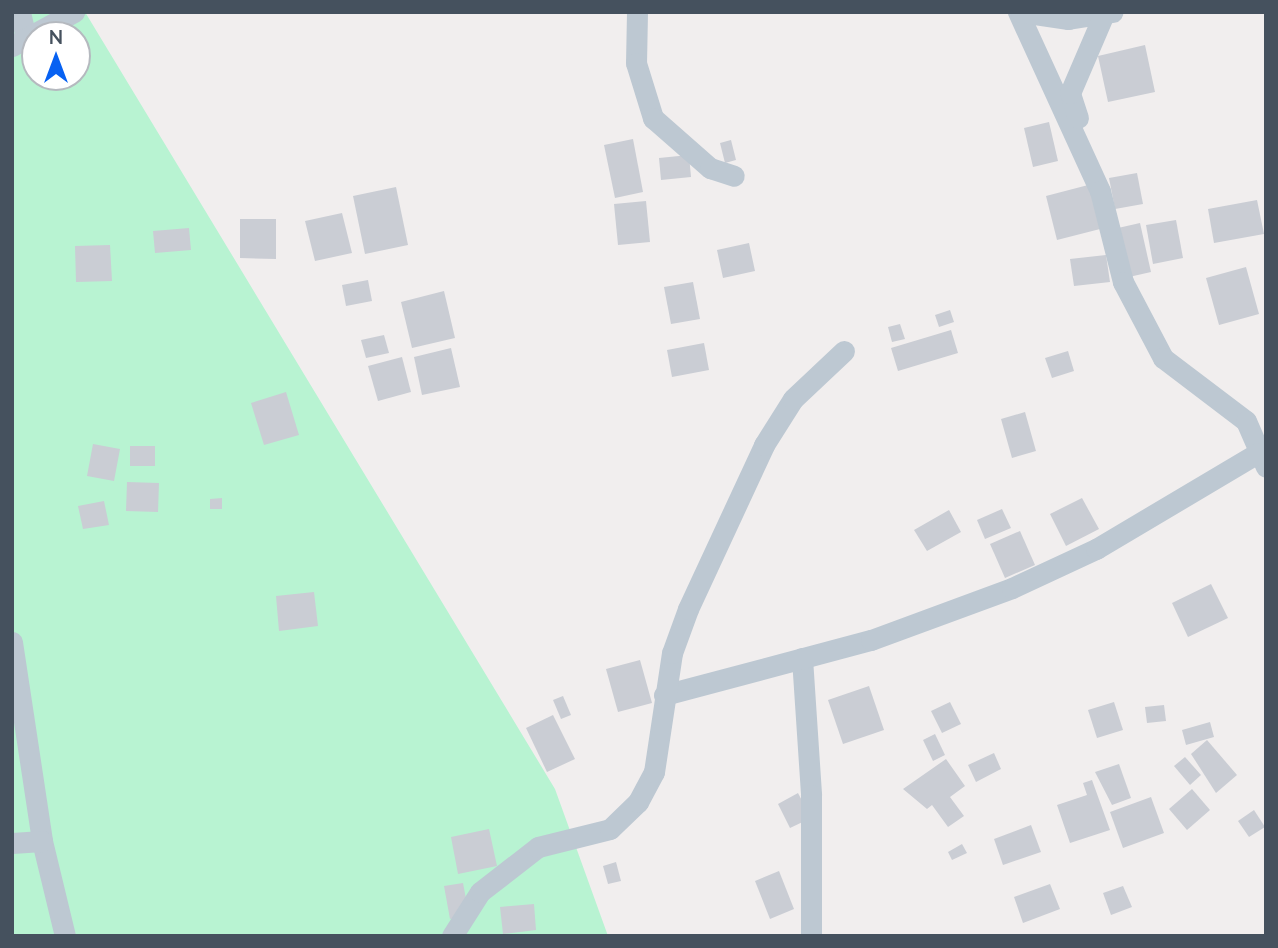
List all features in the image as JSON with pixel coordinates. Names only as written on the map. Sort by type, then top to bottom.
[{"type":"street","points":[[19,42],[20,12]]},
{"type":"street","points":[[19,42],[74,12]]},
{"type":"street","points":[[637,12],[636,64],[653,118],[710,168],[734,176]]},
{"type":"street","points":[[1019,12],[1068,19],[1108,14]]},
{"type":"street","points":[[1019,12],[1100,191]]},
{"type":"street","points":[[664,695],[871,640],[1012,588],[1096,549],[1262,460],[1246,421],[1163,358],[1123,282],[1100,191],[1070,93],[1108,14]]},
{"type":"street","points":[[452,936],[480,892],[538,847],[601,832],[625,818],[654,772],[664,695],[688,609],[764,445],[793,399],[844,351]]},
{"type":"street","points":[[12,642],[42,841],[65,936]]},
{"type":"street","points":[[802,658],[811,795],[811,936]]},
{"type":"street","points":[[12,843],[42,841]]},
{"type":"green space","points":[[12,12],[85,12],[90,21],[21,21],[21,91],[91,91],[91,22],[555,789],[608,936],[12,936]]},
{"type":"building","points":[[1145,45],[1155,92],[1108,102],[1098,56]]},
{"type":"building","points":[[1049,122],[1058,161],[1033,167],[1024,128]]},
{"type":"building","points":[[633,139],[643,192],[615,198],[604,145]]},
{"type":"building","points":[[731,140],[736,160],[725,163],[720,143]]},
{"type":"building","points":[[689,155],[691,177],[661,180],[659,158]]},
{"type":"building","points":[[1137,173],[1143,204],[1115,209],[1109,178]]},
{"type":"building","points":[[1092,184],[1104,228],[1057,240],[1046,196]]},
{"type":"building","points":[[396,187],[408,245],[365,254],[353,196]]},
{"type":"building","points":[[1257,200],[1264,234],[1214,243],[1208,209]]},
{"type":"building","points":[[646,201],[650,242],[618,245],[614,204]]},
{"type":"building","points":[[342,213],[352,253],[315,261],[305,221]]},
{"type":"building","points":[[240,219],[276,219],[276,259],[240,258]]},
{"type":"building","points":[[1176,220],[1183,258],[1153,264],[1146,225]]},
{"type":"building","points":[[1140,223],[1151,272],[1129,277],[1118,228]]},
{"type":"building","points":[[189,228],[191,250],[155,253],[153,231]]},
{"type":"building","points":[[749,243],[755,271],[723,278],[717,250]]},
{"type":"building","points":[[110,245],[112,281],[76,282],[75,246]]},
{"type":"building","points":[[1106,255],[1110,282],[1074,286],[1070,259]]},
{"type":"building","points":[[1246,267],[1259,314],[1219,325],[1206,278]]},
{"type":"building","points":[[368,280],[372,301],[346,306],[342,285]]},
{"type":"building","points":[[693,282],[700,319],[671,324],[664,287]]},
{"type":"building","points":[[444,291],[455,338],[412,348],[401,302]]},
{"type":"building","points":[[950,310],[954,322],[939,327],[935,315]]},
{"type":"building","points":[[900,324],[905,339],[892,342],[888,327]]},
{"type":"building","points":[[951,330],[958,353],[898,371],[891,348]]},
{"type":"building","points":[[384,335],[389,353],[366,358],[361,340]]},
{"type":"building","points":[[704,343],[709,370],[672,377],[667,350]]},
{"type":"building","points":[[451,348],[460,387],[422,395],[414,357]]},
{"type":"building","points":[[1068,351],[1074,371],[1052,378],[1045,358]]},
{"type":"building","points":[[402,357],[411,392],[378,401],[368,366]]},
{"type":"building","points":[[286,392],[299,435],[264,445],[251,403]]},
{"type":"building","points":[[1025,412],[1036,451],[1012,458],[1001,419]]},
{"type":"building","points":[[93,444],[120,449],[114,481],[87,476]]},
{"type":"building","points":[[130,446],[155,446],[155,466],[130,466]]},
{"type":"building","points":[[127,482],[159,483],[158,512],[126,511]]},
{"type":"building","points":[[222,498],[222,509],[210,509],[210,499]]},
{"type":"building","points":[[1082,498],[1099,529],[1066,546],[1050,514]]},
{"type":"building","points":[[104,501],[109,525],[83,529],[78,506]]},
{"type":"building","points":[[1002,509],[1011,528],[985,539],[977,520]]},
{"type":"building","points":[[949,510],[961,532],[927,551],[914,530]]},
{"type":"building","points":[[1020,531],[1035,565],[1005,578],[990,544]]},
{"type":"building","points":[[1211,584],[1228,618],[1188,637],[1172,603]]},
{"type":"building","points":[[314,592],[318,626],[279,631],[276,596]]},
{"type":"building","points":[[640,660],[652,703],[618,712],[606,669]]},
{"type":"building","points":[[869,686],[884,730],[843,744],[828,700]]},
{"type":"building","points":[[563,696],[571,715],[561,719],[553,700]]},
{"type":"building","points":[[950,702],[961,724],[942,733],[931,711]]},
{"type":"building","points":[[1114,702],[1123,730],[1097,738],[1088,710]]},
{"type":"building","points":[[1164,705],[1166,721],[1147,723],[1145,707]]},
{"type":"building","points":[[553,715],[575,759],[547,772],[526,728]]},
{"type":"building","points":[[1210,722],[1214,737],[1186,745],[1182,730]]},
{"type":"building","points":[[935,734],[945,755],[933,761],[923,740]]},
{"type":"building","points":[[1207,740],[1237,775],[1216,793],[1191,754]]},
{"type":"building","points":[[994,753],[1001,769],[976,782],[968,765]]},
{"type":"building","points":[[1185,757],[1201,775],[1190,785],[1174,766]]},
{"type":"building","points":[[946,759],[965,786],[950,797],[964,816],[948,827],[932,805],[927,809],[903,789]]},
{"type":"building","points":[[1119,764],[1131,798],[1112,805],[1095,772]]},
{"type":"building","points":[[1092,780],[1110,830],[1070,843],[1057,805],[1087,795],[1083,783]]},
{"type":"building","points":[[1192,789],[1210,810],[1187,830],[1169,809]]},
{"type":"building","points":[[798,793],[811,818],[790,828],[778,804]]},
{"type":"building","points":[[1151,797],[1164,833],[1123,848],[1110,812]]},
{"type":"building","points":[[1254,810],[1265,827],[1249,837],[1238,821]]},
{"type":"building","points":[[1031,825],[1041,852],[1003,865],[994,839]]},
{"type":"building","points":[[489,829],[497,866],[458,874],[451,837]]},
{"type":"building","points":[[962,844],[967,853],[952,860],[948,852]]},
{"type":"building","points":[[616,862],[621,881],[608,884],[603,866]]},
{"type":"building","points":[[779,871],[794,909],[770,919],[755,881]]},
{"type":"building","points":[[463,883],[469,915],[450,919],[444,886]]},
{"type":"building","points":[[1050,884],[1060,909],[1023,923],[1014,897]]},
{"type":"building","points":[[1123,886],[1132,907],[1111,915],[1103,893]]},
{"type":"building","points":[[534,904],[536,930],[503,934],[500,907]]}]
